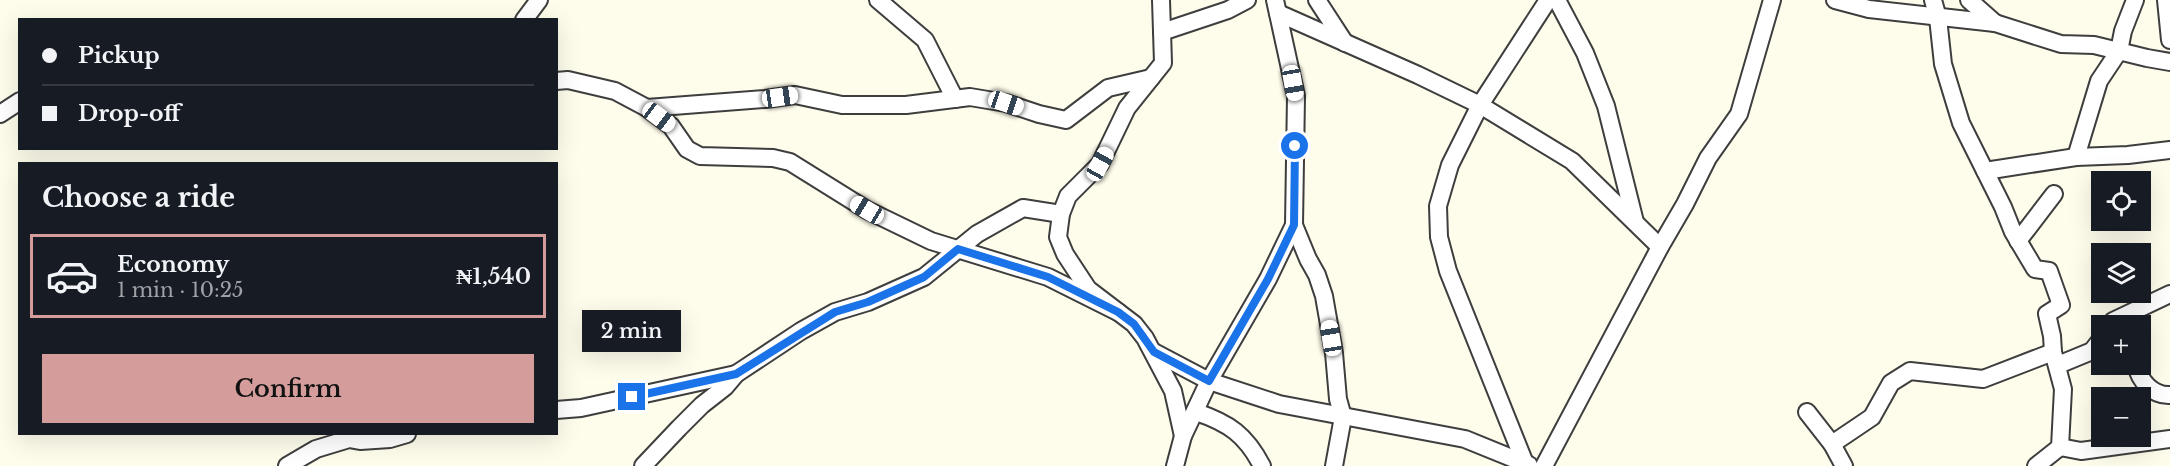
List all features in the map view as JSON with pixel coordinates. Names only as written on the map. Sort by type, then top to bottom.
[{"type":"street","points":[[526,18],[539,0]]},
{"type":"street","points":[[878,0],[925,40],[955,99]]},
{"type":"street","points":[[1161,0],[1163,63],[1127,108],[1100,164],[1068,196],[1061,214],[1058,237],[1070,262],[1088,289],[1134,324],[1154,352],[1173,391],[1183,436]]},
{"type":"street","points":[[1162,32],[1228,10],[1247,0]]},
{"type":"street","points":[[1317,0],[1345,43]]},
{"type":"street","points":[[1528,465],[1448,271],[1439,237],[1438,206],[1450,165],[1480,105],[1548,0]]},
{"type":"street","points":[[1557,0],[1585,53],[1606,106],[1635,222]]},
{"type":"street","points":[[1544,466],[1708,158],[1739,114],[1772,0]]},
{"type":"street","points":[[1835,0],[1869,9],[1995,23],[2061,44],[2094,45],[2170,62]]},
{"type":"street","points":[[1933,0],[1938,18],[1943,64],[1973,151],[2018,241],[2035,268],[2049,272],[2061,305],[2047,314],[2063,389],[2060,447],[2036,466]]},
{"type":"street","points":[[1969,0],[1995,23]]},
{"type":"street","points":[[2076,158],[2099,81],[2119,51],[2123,31],[2135,0]]},
{"type":"street","points":[[2166,0],[2170,40]]},
{"type":"street","points":[[1273,5],[1345,43],[1480,105],[1572,160],[1660,246]]},
{"type":"street","points":[[1273,5],[1296,96],[1294,225],[1317,275],[1323,296],[1334,353],[1338,399],[1343,417],[1334,466]]},
{"type":"street","points":[[647,108],[795,95],[842,105],[906,105],[970,97],[1006,103],[1066,120],[1108,88],[1151,78]]},
{"type":"street","points":[[558,81],[568,80],[615,91],[647,108],[671,126],[687,148],[700,156],[762,157],[790,162],[867,210],[931,241],[1048,277],[1118,312]]},
{"type":"street","points":[[0,114],[18,102]]},
{"type":"street","points":[[1985,171],[2076,158],[2170,150]]},
{"type":"street","points":[[2018,241],[2054,194]]},
{"type":"street","points":[[643,466],[702,405],[725,387],[736,374],[835,312],[868,302],[924,277],[977,234],[1023,208],[1061,214]]},
{"type":"street","points":[[1175,466],[1183,436],[1209,381],[1268,279],[1294,225]]},
{"type":"street","points":[[2126,315],[2170,294]]},
{"type":"street","points":[[1832,444],[1872,417],[1892,383],[1910,371],[1983,380],[2055,358],[2091,351]]},
{"type":"street","points":[[1154,352],[1209,381],[1279,404],[1465,439],[1528,465]]},
{"type":"street","points":[[558,410],[581,408],[736,374]]},
{"type":"street","points":[[2140,375],[2151,391],[2162,396],[2170,395]]},
{"type":"street","points":[[1196,412],[1221,420],[1241,435],[1262,466]]},
{"type":"street","points":[[1807,412],[1832,444],[1844,466]]},
{"type":"street","points":[[332,435],[370,441],[404,435]]},
{"type":"street","points":[[286,466],[316,448],[349,439]]},
{"type":"street","points":[[2060,447],[2080,451],[2170,439]]},
{"type":"route","points":[[632,397],[736,374],[835,312],[868,302],[924,277],[958,249],[1048,277],[1118,312],[1134,324],[1154,352],[1209,381],[1268,279],[1294,225],[1295,146]]}]
